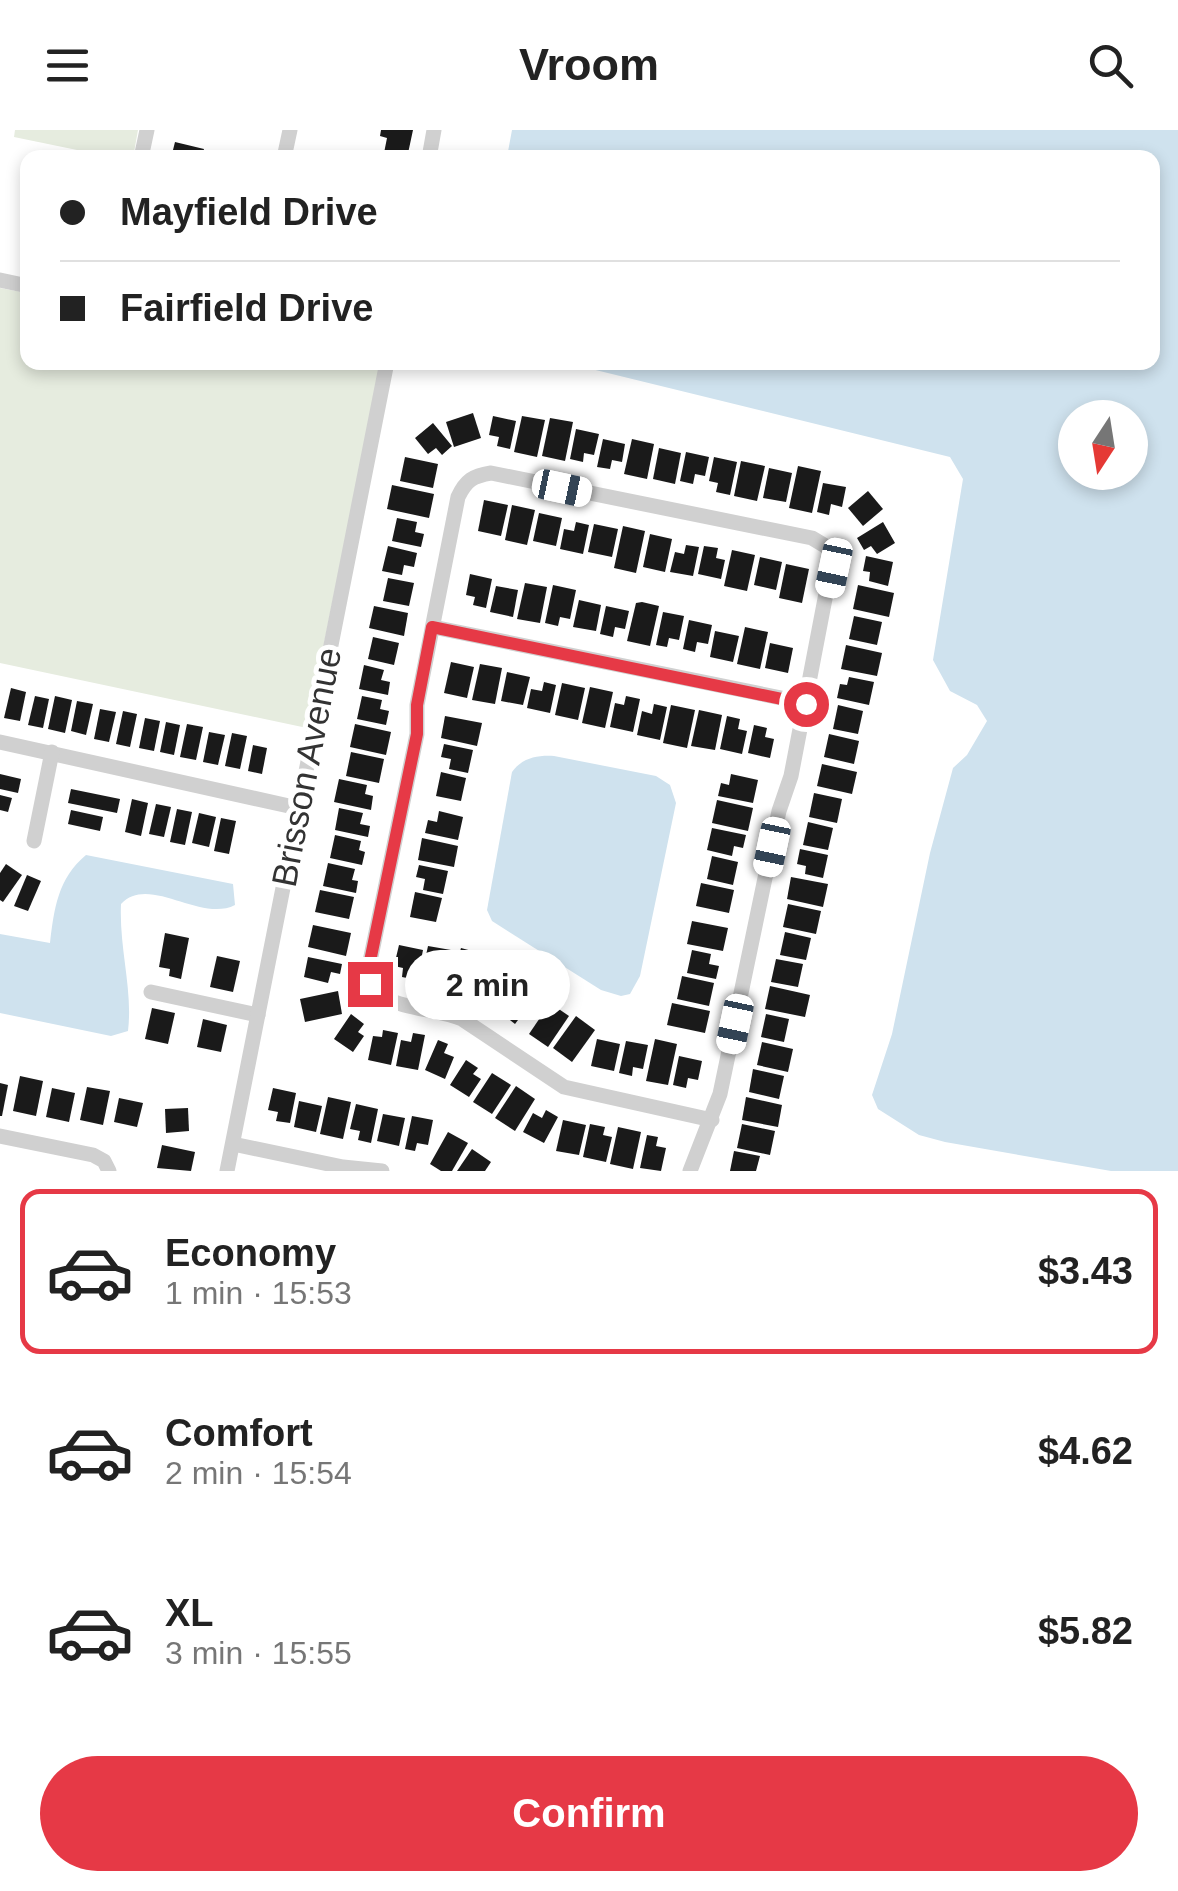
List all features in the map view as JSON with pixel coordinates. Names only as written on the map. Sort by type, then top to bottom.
[{"type":"street","name":"Brisson Avenue","points":[[227,1171],[384,370]]},
{"type":"street","points":[[690,1171],[712,1120],[779,811],[791,776],[834,557],[812,538],[491,473],[474,476],[458,496],[417,705],[417,734],[368,971],[370,984],[390,1002],[462,1019],[564,1087],[712,1120]]},
{"type":"street","points":[[432,627],[806,704]]},
{"type":"street","points":[[0,742],[298,808]]},
{"type":"street","points":[[34,841],[52,752]]},
{"type":"street","points":[[151,992],[258,1015]]},
{"type":"street","points":[[0,1136],[92,1155],[104,1161],[109,1171]]},
{"type":"street","points":[[233,1144],[343,1169],[382,1171]]},
{"type":"shaded area","points":[[15,130],[138,130],[134,150],[77,150],[14,137]]},
{"type":"shaded area","points":[[0,288],[20,292],[20,370],[379,370],[307,728],[0,663]]},
{"type":"water","points":[[512,130],[1178,130],[1178,1171],[1111,1171],[945,1142],[919,1135],[878,1109],[872,1095],[892,1034],[930,853],[953,768],[967,755],[987,721],[977,705],[950,691],[933,660],[963,479],[950,457],[596,370],[1160,370],[1160,150],[508,150]]},
{"type":"water","points":[[554,756],[656,776],[670,785],[676,803],[640,976],[630,994],[621,996],[601,990],[492,921],[487,910],[512,772],[530,758]]},
{"type":"water","points":[[86,855],[233,884],[235,905],[221,909],[146,894],[121,904],[128,1031],[111,1036],[0,1013],[0,934],[50,943],[63,884]]},
{"type":"building","points":[[381,130],[413,130],[409,150],[385,150],[387,138],[380,136]]},
{"type":"building","points":[[175,142],[204,149],[204,150],[173,150]]},
{"type":"building","points":[[473,413],[481,438],[454,447],[446,422]]},
{"type":"building","points":[[493,416],[516,421],[510,449],[497,446],[499,437],[489,435]]},
{"type":"building","points":[[522,416],[545,420],[537,457],[514,452]]},
{"type":"building","points":[[550,418],[573,422],[565,461],[542,456]]},
{"type":"building","points":[[433,423],[452,446],[442,455],[436,448],[428,454],[415,438]]},
{"type":"building","points":[[576,429],[599,434],[594,455],[584,453],[583,462],[570,459]]},
{"type":"building","points":[[603,439],[625,444],[622,462],[612,460],[610,469],[597,467]]},
{"type":"building","points":[[632,439],[654,444],[647,479],[624,474]]},
{"type":"building","points":[[659,448],[681,453],[675,484],[653,479]]},
{"type":"building","points":[[686,452],[709,457],[705,476],[695,474],[693,484],[680,481]]},
{"type":"building","points":[[405,457],[438,464],[433,488],[400,481]]},
{"type":"building","points":[[714,457],[737,462],[730,495],[716,492],[718,483],[709,481]]},
{"type":"building","points":[[741,461],[765,466],[757,501],[734,496]]},
{"type":"building","points":[[798,466],[821,471],[812,513],[789,508]]},
{"type":"building","points":[[769,468],[792,473],[786,502],[763,498]]},
{"type":"building","points":[[823,483],[846,487],[842,507],[831,504],[829,515],[817,512]]},
{"type":"building","points":[[392,485],[434,494],[429,518],[387,509]]},
{"type":"building","points":[[868,491],[883,509],[863,526],[848,508]]},
{"type":"building","points":[[484,500],[508,505],[501,536],[478,531]]},
{"type":"building","points":[[512,505],[535,510],[527,545],[505,540]]},
{"type":"building","points":[[539,513],[562,518],[556,546],[533,541]]},
{"type":"building","points":[[397,518],[417,522],[415,532],[424,534],[421,547],[392,541]]},
{"type":"building","points":[[576,522],[589,525],[583,554],[560,549],[564,529],[574,531]]},
{"type":"building","points":[[883,522],[895,543],[877,554],[871,546],[864,550],[857,538]]},
{"type":"building","points":[[594,524],[618,529],[612,557],[588,552]]},
{"type":"building","points":[[623,526],[645,531],[636,573],[614,568]]},
{"type":"building","points":[[650,534],[672,539],[665,572],[643,567]]},
{"type":"building","points":[[686,545],[699,547],[693,576],[670,572],[675,552],[684,554]]},
{"type":"building","points":[[388,546],[417,553],[414,567],[404,565],[402,575],[382,571]]},
{"type":"building","points":[[704,546],[718,548],[716,558],[725,560],[721,579],[698,574]]},
{"type":"building","points":[[732,550],[755,555],[747,591],[724,586]]},
{"type":"building","points":[[866,556],[893,562],[888,586],[869,581],[870,572],[863,571]]},
{"type":"building","points":[[760,557],[782,562],[776,590],[754,585]]},
{"type":"building","points":[[786,564],[809,569],[802,603],[779,598]]},
{"type":"building","points":[[470,574],[492,579],[486,608],[473,605],[475,597],[466,595]]},
{"type":"building","points":[[388,578],[414,583],[409,606],[383,601]]},
{"type":"building","points":[[525,583],[547,587],[540,623],[517,619]]},
{"type":"building","points":[[553,585],[576,590],[570,619],[560,617],[558,626],[545,623]]},
{"type":"building","points":[[858,585],[894,593],[889,617],[853,609]]},
{"type":"building","points":[[496,586],[518,590],[513,617],[490,612]]},
{"type":"building","points":[[579,600],[601,605],[596,631],[573,627]]},
{"type":"building","points":[[636,603],[659,606],[650,646],[627,641]]},
{"type":"building","points":[[374,606],[408,613],[404,636],[369,628]]},
{"type":"building","points":[[606,606],[629,611],[625,629],[615,627],[613,637],[600,634]]},
{"type":"building","points":[[663,612],[684,616],[679,640],[669,638],[667,647],[656,645]]},
{"type":"building","points":[[854,616],[882,622],[877,645],[849,639]]},
{"type":"building","points":[[689,620],[712,625],[708,644],[697,642],[695,652],[683,649]]},
{"type":"building","points":[[745,627],[768,632],[760,669],[737,664]]},
{"type":"building","points":[[715,631],[739,636],[733,662],[710,657]]},
{"type":"building","points":[[373,637],[399,643],[394,665],[368,659]]},
{"type":"building","points":[[770,643],[793,648],[788,673],[765,668]]},
{"type":"building","points":[[846,645],[882,653],[877,676],[841,669]]},
{"type":"building","points":[[451,662],[474,667],[467,698],[444,693]]},
{"type":"building","points":[[480,664],[502,668],[495,704],[472,700]]},
{"type":"building","points":[[364,665],[384,670],[381,680],[390,682],[388,695],[359,689]]},
{"type":"building","points":[[507,672],[530,677],[523,705],[501,701]]},
{"type":"building","points":[[849,677],[874,682],[869,705],[837,698],[840,684],[847,685]]},
{"type":"building","points":[[544,682],[556,685],[550,713],[527,708],[531,689],[542,691]]},
{"type":"building","points":[[562,683],[585,688],[578,720],[555,715]]},
{"type":"building","points":[[590,687],[613,692],[605,728],[582,723]]},
{"type":"building","points":[[11,688],[26,692],[20,721],[4,718]]},
{"type":"building","points":[[35,696],[49,699],[43,728],[28,725]]},
{"type":"building","points":[[55,696],[72,700],[65,733],[48,729]]},
{"type":"building","points":[[362,696],[382,700],[380,709],[389,711],[386,725],[357,719]]},
{"type":"building","points":[[626,696],[640,699],[633,732],[610,727],[615,703],[624,705]]},
{"type":"building","points":[[77,701],[93,704],[86,735],[71,731]]},
{"type":"building","points":[[654,704],[667,707],[660,740],[637,735],[642,711],[652,714]]},
{"type":"building","points":[[671,705],[695,710],[687,748],[663,743]]},
{"type":"building","points":[[838,705],[863,711],[858,734],[833,729]]},
{"type":"building","points":[[100,709],[116,712],[109,742],[94,739]]},
{"type":"building","points":[[699,710],[722,715],[715,750],[691,746]]},
{"type":"building","points":[[123,711],[137,714],[130,747],[116,744]]},
{"type":"building","points":[[445,716],[482,723],[477,746],[441,738]]},
{"type":"building","points":[[727,716],[740,719],[738,729],[747,731],[742,754],[720,749]]},
{"type":"building","points":[[145,718],[160,721],[154,751],[139,748]]},
{"type":"building","points":[[166,722],[180,725],[174,755],[160,752]]},
{"type":"building","points":[[187,724],[203,727],[196,760],[180,757]]},
{"type":"building","points":[[355,724],[391,732],[386,755],[350,747]]},
{"type":"building","points":[[754,725],[767,728],[765,737],[774,739],[770,758],[748,753]]},
{"type":"building","points":[[209,732],[225,735],[218,765],[203,762]]},
{"type":"building","points":[[232,733],[247,736],[240,769],[225,766]]},
{"type":"building","points":[[829,734],[859,741],[854,764],[824,757]]},
{"type":"building","points":[[444,744],[473,750],[468,773],[449,769],[451,759],[441,757]]},
{"type":"building","points":[[253,745],[267,748],[262,774],[248,771]]},
{"type":"building","points":[[351,752],[384,759],[379,783],[346,776]]},
{"type":"building","points":[[822,764],[857,772],[852,794],[817,786]]},
{"type":"building","points":[[441,772],[466,778],[461,801],[436,796]]},
{"type":"building","points":[[0,774],[21,779],[18,793],[0,789]]},
{"type":"building","points":[[731,774],[758,780],[753,803],[718,796],[721,783],[729,785]]},
{"type":"building","points":[[339,779],[367,785],[365,794],[373,796],[371,810],[334,802]]},
{"type":"building","points":[[71,789],[120,799],[117,813],[68,803]]},
{"type":"building","points":[[814,793],[842,799],[837,823],[809,817]]},
{"type":"building","points":[[0,795],[12,798],[8,812],[0,810]]},
{"type":"building","points":[[132,799],[148,803],[141,836],[125,832]]},
{"type":"building","points":[[717,800],[753,808],[748,831],[712,823]]},
{"type":"building","points":[[156,804],[171,807],[164,837],[149,834]]},
{"type":"building","points":[[339,808],[363,813],[360,824],[370,826],[368,837],[335,830]]},
{"type":"building","points":[[177,809],[192,812],[185,845],[170,842]]},
{"type":"building","points":[[71,810],[103,817],[100,831],[68,824]]},
{"type":"building","points":[[439,811],[463,817],[458,840],[425,833],[428,820],[437,822]]},
{"type":"building","points":[[199,813],[216,817],[209,847],[192,843]]},
{"type":"building","points":[[221,818],[236,821],[229,854],[214,851]]},
{"type":"building","points":[[808,822],[833,828],[828,850],[803,845]]},
{"type":"building","points":[[712,828],[746,835],[743,848],[734,846],[732,856],[707,850]]},
{"type":"building","points":[[335,835],[361,841],[359,850],[365,852],[362,865],[330,858]]},
{"type":"building","points":[[422,838],[458,846],[454,867],[418,860]]},
{"type":"building","points":[[800,849],[828,855],[823,878],[805,874],[806,866],[797,864]]},
{"type":"building","points":[[712,856],[738,862],[733,885],[707,879]]},
{"type":"building","points":[[328,863],[355,869],[352,880],[358,881],[356,893],[323,886]]},
{"type":"building","points":[[6,864],[22,875],[3,902],[0,873]]},
{"type":"building","points":[[419,865],[448,871],[443,894],[423,890],[425,879],[416,877]]},
{"type":"building","points":[[27,875],[41,881],[28,911],[14,906]]},
{"type":"building","points":[[791,877],[828,884],[823,907],[787,899]]},
{"type":"building","points":[[701,883],[734,890],[729,913],[696,906]]},
{"type":"building","points":[[320,890],[354,897],[349,919],[315,912]]},
{"type":"building","points":[[415,892],[442,898],[436,922],[410,917]]},
{"type":"building","points":[[788,904],[821,911],[816,934],[783,927]]},
{"type":"building","points":[[692,921],[728,928],[723,951],[687,944]]},
{"type":"building","points":[[313,925],[351,933],[346,956],[308,947]]},
{"type":"building","points":[[785,932],[811,938],[806,960],[780,955]]},
{"type":"building","points":[[165,933],[189,938],[181,979],[169,976],[170,969],[159,967]]},
{"type":"building","points":[[399,945],[423,950],[417,980],[402,977],[403,968],[394,966]]},
{"type":"building","points":[[428,946],[451,950],[443,987],[420,983]]},
{"type":"building","points":[[461,948],[483,954],[474,984],[464,981],[462,989],[450,985]]},
{"type":"building","points":[[692,950],[711,954],[709,964],[719,966],[716,979],[687,973]]},
{"type":"building","points":[[217,956],[240,961],[233,992],[210,987]]},
{"type":"building","points":[[308,957],[342,964],[340,974],[331,972],[328,983],[304,977]]},
{"type":"building","points":[[776,959],[803,964],[798,987],[771,982]]},
{"type":"building","points":[[491,967],[512,978],[496,1006],[475,995]]},
{"type":"building","points":[[682,976],[714,983],[709,1006],[677,999]]},
{"type":"building","points":[[518,983],[536,996],[515,1024],[497,1010]]},
{"type":"building","points":[[770,986],[810,995],[805,1017],[765,1009]]},
{"type":"building","points":[[338,991],[342,1014],[305,1022],[300,999]]},
{"type":"building","points":[[550,1003],[569,1016],[548,1047],[529,1034]]},
{"type":"building","points":[[672,1003],[710,1011],[705,1033],[667,1025]]},
{"type":"building","points":[[152,1008],[175,1013],[168,1044],[145,1039]]},
{"type":"building","points":[[351,1014],[364,1024],[358,1032],[364,1036],[353,1052],[334,1039]]},
{"type":"building","points":[[766,1014],[789,1019],[784,1042],[761,1037]]},
{"type":"building","points":[[576,1016],[595,1030],[572,1062],[553,1048]]},
{"type":"building","points":[[203,1019],[227,1025],[221,1052],[197,1047]]},
{"type":"building","points":[[383,1030],[398,1033],[391,1065],[368,1060],[373,1036],[382,1037]]},
{"type":"building","points":[[413,1033],[425,1035],[418,1070],[396,1066],[401,1040],[411,1042]]},
{"type":"building","points":[[597,1039],[620,1044],[614,1071],[591,1066]]},
{"type":"building","points":[[655,1039],[677,1044],[668,1085],[646,1081]]},
{"type":"building","points":[[438,1040],[448,1044],[444,1053],[454,1057],[445,1079],[425,1070]]},
{"type":"building","points":[[626,1041],[648,1045],[643,1069],[633,1067],[632,1076],[619,1073]]},
{"type":"building","points":[[762,1042],[793,1049],[788,1072],[757,1065]]},
{"type":"building","points":[[679,1056],[702,1061],[698,1080],[688,1078],[686,1088],[673,1085]]},
{"type":"building","points":[[466,1060],[478,1068],[473,1074],[481,1079],[469,1097],[450,1085]]},
{"type":"building","points":[[753,1069],[784,1076],[779,1099],[749,1092]]},
{"type":"building","points":[[492,1073],[511,1085],[492,1114],[473,1102]]},
{"type":"building","points":[[20,1076],[43,1081],[36,1116],[13,1111]]},
{"type":"building","points":[[0,1083],[8,1085],[2,1116],[0,1116]]},
{"type":"building","points":[[516,1086],[535,1099],[515,1131],[495,1118]]},
{"type":"building","points":[[87,1087],[110,1091],[103,1125],[80,1120]]},
{"type":"building","points":[[52,1088],[75,1093],[69,1122],[46,1117]]},
{"type":"building","points":[[273,1088],[296,1093],[290,1123],[276,1121],[278,1112],[268,1110]]},
{"type":"building","points":[[328,1097],[351,1102],[343,1139],[320,1134]]},
{"type":"building","points":[[746,1097],[782,1105],[778,1127],[742,1120]]},
{"type":"building","points":[[119,1098],[143,1103],[137,1127],[114,1122]]},
{"type":"building","points":[[299,1101],[322,1106],[316,1132],[294,1127]]},
{"type":"building","points":[[356,1104],[378,1109],[371,1143],[358,1140],[360,1131],[350,1129]]},
{"type":"building","points":[[188,1108],[189,1131],[166,1133],[165,1109]]},
{"type":"building","points":[[546,1110],[558,1117],[544,1143],[523,1132],[533,1113],[542,1118]]},
{"type":"building","points":[[383,1114],[405,1118],[399,1146],[377,1141]]},
{"type":"building","points":[[412,1116],[433,1120],[428,1145],[417,1143],[415,1151],[405,1149]]},
{"type":"building","points":[[563,1120],[586,1125],[579,1155],[556,1151]]},
{"type":"building","points":[[590,1124],[605,1127],[603,1135],[612,1137],[606,1162],[583,1157]]},
{"type":"building","points":[[742,1124],[775,1131],[770,1155],[737,1148]]},
{"type":"building","points":[[618,1127],[641,1132],[633,1169],[610,1164]]},
{"type":"building","points":[[448,1132],[468,1143],[452,1171],[441,1171],[430,1164]]},
{"type":"building","points":[[647,1135],[658,1137],[656,1146],[666,1148],[661,1171],[640,1168]]},
{"type":"building","points":[[162,1145],[195,1152],[191,1171],[157,1168]]},
{"type":"building","points":[[472,1149],[491,1162],[485,1171],[457,1171]]},
{"type":"building","points":[[734,1151],[760,1156],[756,1171],[730,1171]]},
{"type":"route","points":[[370,984],[368,971],[417,734],[417,705],[432,627],[806,704]]}]
